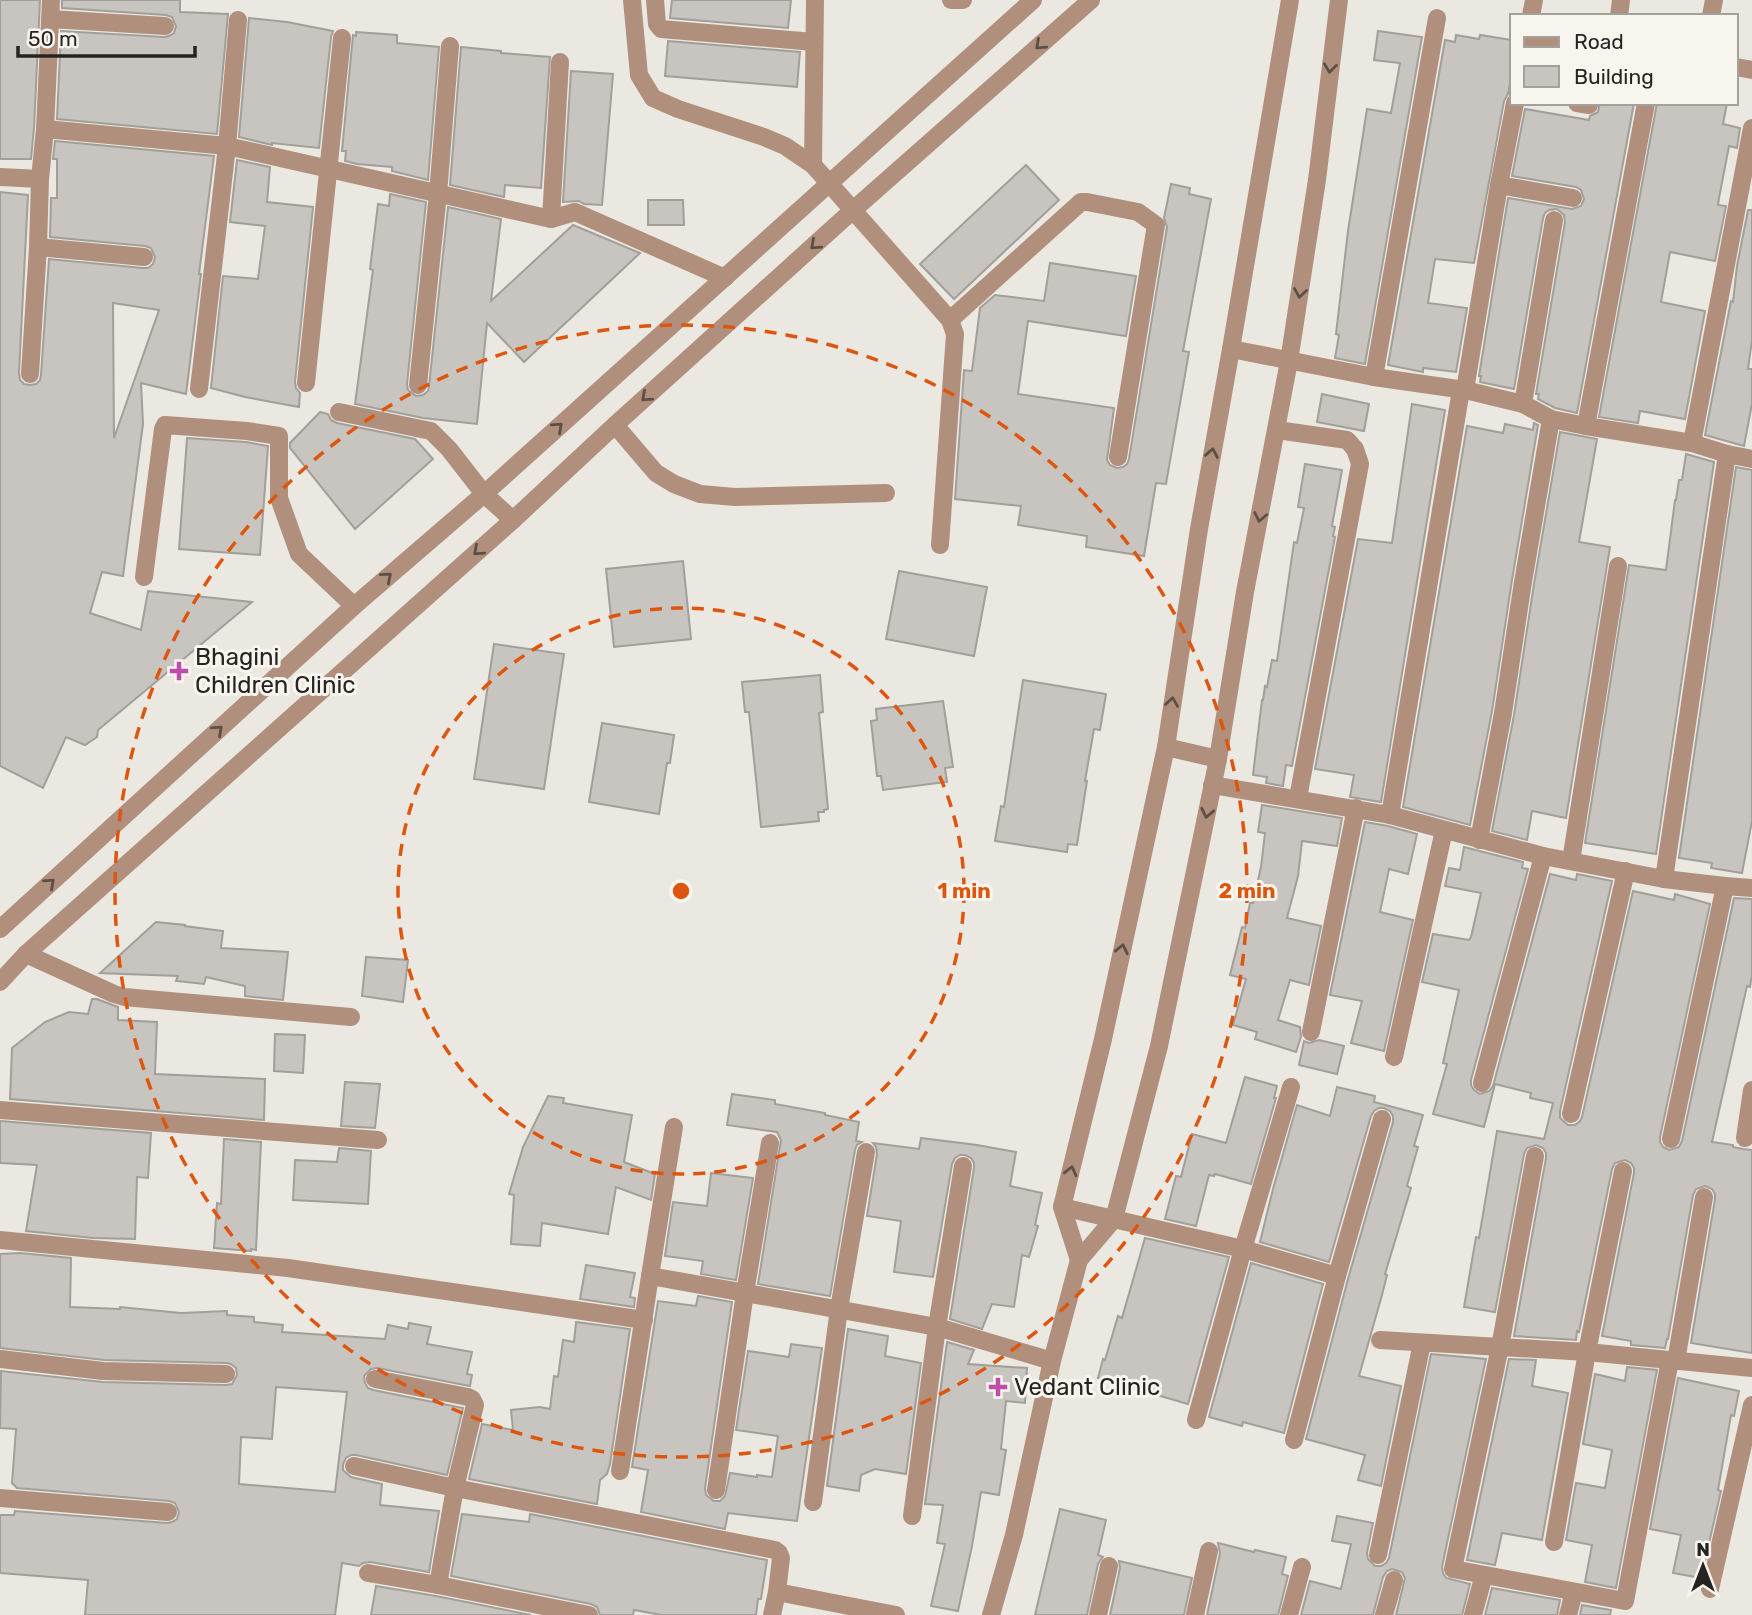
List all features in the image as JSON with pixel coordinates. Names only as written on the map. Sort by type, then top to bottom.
[{"type":"street","points":[[30,374],[51,0]]},
{"type":"street","points":[[632,0],[639,75],[653,98],[764,137],[785,146],[813,165],[950,320],[955,334],[940,545]]},
{"type":"street","points":[[656,0],[657,24],[661,29],[814,42]]},
{"type":"street","points":[[813,165],[815,0]]},
{"type":"street","points":[[951,0],[963,0]]},
{"type":"street","points":[[0,929],[354,606],[484,494],[1033,0]]},
{"type":"street","points":[[0,982],[26,954],[1091,0]]},
{"type":"street","points":[[1079,1260],[1062,1207],[1103,1039],[1166,747],[1199,528],[1290,0]]},
{"type":"street","points":[[991,1615],[1014,1535],[1052,1361],[1079,1260],[1114,1219],[1159,1046],[1217,759],[1245,592],[1289,361],[1317,180],[1339,0]]},
{"type":"street","points":[[1374,377],[1437,18]]},
{"type":"street","points":[[50,19],[165,26]]},
{"type":"street","points":[[199,389],[227,146],[238,20]]},
{"type":"street","points":[[306,383],[342,38]]},
{"type":"street","points":[[418,385],[450,46]]},
{"type":"street","points":[[551,219],[560,62]]},
{"type":"street","points":[[1390,815],[1515,105]]},
{"type":"street","points":[[1586,426],[1646,105]]},
{"type":"street","points":[[1692,443],[1752,128]]},
{"type":"street","points":[[45,129],[227,146],[551,219],[575,212],[725,278]]},
{"type":"street","points":[[0,177],[40,179]]},
{"type":"street","points":[[1499,185],[1573,198]]},
{"type":"street","points":[[950,320],[1081,202],[1138,212],[1156,225],[1118,457]]},
{"type":"street","points":[[1523,404],[1554,220]]},
{"type":"street","points":[[38,247],[144,257]]},
{"type":"street","points":[[1231,349],[1374,377],[1463,390],[1523,404],[1551,419],[1692,443],[1752,459]]},
{"type":"street","points":[[339,412],[431,432],[449,449],[484,494],[513,520]]},
{"type":"street","points":[[1479,840],[1503,713],[1551,419]]},
{"type":"street","points":[[144,577],[165,425],[279,436],[279,498],[299,554],[354,606]]},
{"type":"street","points":[[615,425],[656,473],[674,484],[700,494],[735,497],[886,493]]},
{"type":"street","points":[[1277,429],[1347,440],[1355,449],[1360,464],[1298,798]]},
{"type":"street","points":[[1664,879],[1727,454]]},
{"type":"street","points":[[1571,861],[1618,566]]},
{"type":"street","points":[[1166,747],[1217,759]]},
{"type":"street","points":[[1212,785],[1390,815],[1543,856],[1626,872],[1664,879],[1752,888]]},
{"type":"street","points":[[1311,1032],[1356,808]]},
{"type":"street","points":[[1394,1057],[1444,830]]},
{"type":"street","points":[[1482,1083],[1543,856]]},
{"type":"street","points":[[1571,1114],[1626,872]]},
{"type":"street","points":[[1671,1139],[1725,886]]},
{"type":"street","points":[[26,954],[124,997],[351,1017]]},
{"type":"street","points":[[1196,1420],[1291,1087]]},
{"type":"street","points":[[1745,1138],[1752,1090]]},
{"type":"street","points":[[0,1110],[378,1140]]},
{"type":"street","points":[[1294,1440],[1382,1119]]},
{"type":"street","points":[[620,1471],[674,1127]]},
{"type":"street","points":[[716,1490],[770,1143]]},
{"type":"street","points":[[813,1502],[839,1309],[866,1153]]},
{"type":"street","points":[[1535,1156],[1500,1347],[1453,1569],[1625,1601],[1704,1197]]},
{"type":"street","points":[[912,1517],[937,1327],[963,1166]]},
{"type":"street","points":[[1554,1542],[1587,1352],[1623,1171]]},
{"type":"street","points":[[1062,1207],[1243,1249],[1337,1276]]},
{"type":"street","points":[[0,1240],[288,1268],[644,1320]]},
{"type":"street","points":[[650,1276],[937,1327],[1052,1361]]},
{"type":"street","points":[[1380,1340],[1587,1352],[1752,1368]]},
{"type":"street","points":[[1378,1555],[1422,1343]]},
{"type":"street","points":[[0,1360],[103,1371],[226,1374]]},
{"type":"street","points":[[375,1379],[471,1399],[475,1406],[455,1488],[439,1585]]},
{"type":"street","points":[[1710,1589],[1752,1405]]},
{"type":"street","points":[[354,1466],[775,1550],[781,1558],[772,1615]]},
{"type":"street","points":[[0,1499],[168,1512]]},
{"type":"street","points":[[1195,1615],[1209,1551]]},
{"type":"street","points":[[1098,1615],[1109,1566]]},
{"type":"street","points":[[1289,1615],[1302,1567]]},
{"type":"street","points":[[368,1573],[589,1615]]},
{"type":"street","points":[[1474,1615],[1484,1575]]},
{"type":"street","points":[[1384,1615],[1394,1580]]},
{"type":"street","points":[[777,1592],[896,1615]]},
{"type":"street","points":[[1568,1615],[1573,1592]]},
{"type":"building","points":[[0,0],[40,0],[31,159],[0,159]]},
{"type":"building","points":[[62,0],[180,0],[180,12],[228,14],[217,134],[57,119],[61,31],[164,37],[174,33],[176,26],[172,17],[166,15],[62,8]]},
{"type":"building","points":[[672,0],[791,0],[788,28],[670,18]]},
{"type":"building","points":[[249,18],[333,31],[319,148],[272,145],[239,137]]},
{"type":"building","points":[[1378,31],[1422,37],[1365,364],[1335,358],[1348,231],[1367,109],[1391,113],[1400,63],[1374,60]]},
{"type":"building","points":[[356,32],[397,35],[397,43],[439,47],[428,180],[392,171],[392,167],[345,161],[346,151],[342,151],[353,35],[356,36]]},
{"type":"building","points":[[1456,35],[1510,40],[1510,84],[1504,101],[1474,263],[1435,259],[1428,303],[1467,308],[1456,372],[1423,368],[1423,372],[1388,365],[1445,40],[1455,42]]},
{"type":"building","points":[[668,41],[800,52],[797,87],[665,76]]},
{"type":"building","points":[[461,47],[550,57],[541,188],[505,185],[504,197],[450,185]]},
{"type":"building","points":[[571,71],[613,74],[602,205],[579,201],[563,202]]},
{"type":"building","points":[[1600,105],[1634,105],[1577,413],[1555,408],[1538,399],[1539,394],[1536,394],[1565,222],[1564,215],[1557,209],[1549,210],[1543,218],[1514,389],[1480,382],[1479,376],[1508,198],[1572,209],[1581,206],[1584,199],[1581,190],[1576,187],[1512,176],[1525,109],[1589,120],[1590,116],[1598,112]]},
{"type":"building","points":[[1657,105],[1727,105],[1723,124],[1740,128],[1737,148],[1729,146],[1719,198],[1718,205],[1726,206],[1715,261],[1670,252],[1661,302],[1705,311],[1685,419],[1640,411],[1638,423],[1599,417]]},
{"type":"building","points":[[55,141],[214,156],[186,394],[141,383],[143,424],[123,576],[102,572],[90,613],[141,630],[148,591],[252,602],[98,730],[97,737],[85,745],[66,737],[43,788],[0,766],[0,192],[28,195],[19,373],[24,384],[36,384],[41,375],[49,259],[148,268],[155,257],[151,248],[145,246],[50,237],[51,198],[57,198],[57,159],[53,159]],"holes":[[[113,303],[159,310],[114,438]]]},
{"type":"building","points":[[237,160],[270,167],[267,202],[313,207],[295,382],[300,393],[299,407],[211,388],[223,276],[258,279],[265,226],[230,222]]},
{"type":"building","points":[[1026,165],[1059,200],[954,299],[920,264]]},
{"type":"building","points":[[1171,184],[1190,188],[1189,194],[1211,199],[1183,351],[1189,352],[1166,484],[1156,483],[1144,556],[1086,547],[1087,536],[1018,525],[1021,506],[955,499],[964,370],[972,371],[980,308],[995,295],[1044,301],[1050,263],[1136,276],[1126,336],[1028,321],[1018,394],[1114,408],[1107,460],[1117,468],[1127,464],[1167,227],[1164,218]]},
{"type":"building","points":[[390,194],[426,202],[407,384],[408,390],[416,396],[423,395],[429,386],[448,207],[501,219],[491,301],[573,225],[640,253],[524,362],[487,323],[477,424],[423,418],[355,404],[373,270],[370,269],[378,204],[389,206]]},
{"type":"building","points":[[648,200],[683,200],[684,225],[648,225]]},
{"type":"building","points":[[1748,210],[1752,210],[1752,340],[1748,369],[1752,369],[1752,404],[1744,446],[1705,435],[1731,301],[1733,302]]},
{"type":"building","points":[[1322,394],[1369,404],[1364,431],[1317,422]]},
{"type":"building","points":[[1412,404],[1445,410],[1381,802],[1350,797],[1354,775],[1315,769],[1358,539],[1392,543]]},
{"type":"building","points":[[320,412],[328,414],[331,420],[337,423],[415,439],[433,459],[355,529],[290,448],[290,443]]},
{"type":"building","points":[[1534,423],[1538,425],[1492,711],[1470,825],[1403,807],[1467,426],[1503,433],[1505,424],[1533,430]]},
{"type":"building","points":[[1560,432],[1597,439],[1579,542],[1610,547],[1566,818],[1532,811],[1527,840],[1492,831],[1514,715]]},
{"type":"building","points":[[187,438],[268,446],[260,555],[179,549]]},
{"type":"building","points":[[1686,454],[1714,462],[1656,854],[1585,843],[1629,565],[1666,570],[1675,500],[1679,480],[1682,480]]},
{"type":"building","points":[[1305,464],[1342,470],[1332,526],[1335,527],[1335,537],[1292,766],[1286,765],[1283,786],[1266,783],[1267,777],[1253,775],[1262,700],[1272,660],[1277,661],[1294,542],[1297,543],[1304,508],[1298,507]]},
{"type":"building","points":[[1736,467],[1752,470],[1752,821],[1742,873],[1711,868],[1712,863],[1679,858]]},
{"type":"building","points":[[683,561],[691,639],[614,647],[606,569]]},
{"type":"building","points":[[899,571],[987,587],[974,656],[886,639]]},
{"type":"building","points":[[494,644],[564,654],[544,789],[474,779]]},
{"type":"building","points":[[820,675],[823,712],[819,713],[828,809],[818,812],[819,821],[761,827],[749,712],[745,712],[742,682]]},
{"type":"building","points":[[1023,680],[1106,694],[1100,730],[1094,729],[1077,845],[1068,844],[1067,852],[995,841],[1001,806],[1004,807]]},
{"type":"building","points":[[943,701],[953,767],[945,768],[947,782],[883,790],[881,776],[877,776],[871,721],[877,720],[876,709]]},
{"type":"building","points":[[602,723],[674,735],[659,814],[589,802]]},
{"type":"building","points":[[1262,805],[1342,818],[1337,846],[1302,841],[1298,876],[1287,918],[1321,926],[1309,985],[1290,980],[1278,1020],[1300,1027],[1301,1037],[1296,1052],[1255,1039],[1257,1032],[1233,1025],[1246,979],[1230,975],[1242,927],[1245,928],[1250,903],[1253,903],[1261,867],[1265,833],[1258,832]]},
{"type":"building","points":[[1365,822],[1417,834],[1408,874],[1389,869],[1380,912],[1413,920],[1384,1051],[1351,1043],[1362,1001],[1330,995]]},
{"type":"building","points":[[1464,847],[1523,862],[1522,868],[1528,869],[1471,1080],[1474,1090],[1480,1094],[1489,1091],[1493,1086],[1550,874],[1576,880],[1577,874],[1612,881],[1560,1111],[1560,1118],[1568,1125],[1575,1125],[1582,1117],[1633,891],[1674,900],[1675,894],[1710,904],[1660,1137],[1663,1147],[1669,1150],[1679,1147],[1682,1141],[1734,898],[1752,899],[1752,975],[1750,987],[1747,986],[1712,1142],[1752,1150],[1752,1353],[1691,1343],[1715,1199],[1712,1189],[1705,1186],[1696,1189],[1693,1195],[1665,1348],[1631,1345],[1631,1341],[1602,1336],[1634,1173],[1631,1163],[1625,1160],[1615,1163],[1612,1169],[1576,1340],[1514,1336],[1546,1158],[1543,1148],[1536,1145],[1527,1148],[1524,1154],[1495,1312],[1464,1307],[1497,1131],[1544,1139],[1553,1103],[1530,1098],[1531,1093],[1495,1084],[1484,1127],[1433,1114],[1447,1064],[1443,1063],[1459,990],[1422,982],[1433,934],[1469,940],[1471,937],[1481,893],[1445,886],[1449,868],[1460,870]]},
{"type":"building","points":[[156,922],[223,931],[221,948],[288,952],[283,1000],[245,996],[245,986],[206,977],[204,984],[176,981],[178,976],[100,973]]},
{"type":"building","points":[[366,957],[408,960],[403,1002],[362,996]]},
{"type":"building","points":[[92,999],[118,1007],[118,1020],[157,1022],[155,1074],[265,1079],[264,1120],[10,1099],[12,1048],[45,1022],[69,1012],[88,1014]]},
{"type":"building","points":[[275,1034],[305,1035],[303,1073],[274,1071]]},
{"type":"building","points":[[1319,1040],[1344,1046],[1337,1074],[1299,1065],[1304,1041],[1309,1043]]},
{"type":"building","points":[[1245,1077],[1277,1086],[1276,1098],[1251,1184],[1215,1174],[1209,1175],[1196,1226],[1165,1219],[1176,1176],[1181,1177],[1192,1134],[1226,1143]]},
{"type":"building","points":[[345,1082],[380,1084],[375,1128],[341,1126]]},
{"type":"building","points":[[1337,1087],[1375,1096],[1374,1102],[1423,1115],[1414,1146],[1418,1147],[1407,1186],[1411,1188],[1385,1274],[1387,1275],[1382,1295],[1359,1376],[1401,1386],[1381,1486],[1358,1480],[1365,1455],[1306,1439],[1393,1122],[1390,1111],[1379,1108],[1371,1116],[1329,1262],[1260,1242],[1297,1105],[1330,1116]]},
{"type":"building","points":[[732,1094],[775,1100],[775,1104],[859,1122],[856,1141],[862,1142],[855,1150],[830,1296],[758,1284],[781,1140],[777,1132],[727,1125]]},
{"type":"building","points":[[548,1096],[564,1098],[563,1103],[632,1115],[624,1162],[655,1174],[651,1200],[616,1187],[608,1234],[542,1223],[540,1246],[511,1244],[514,1195],[509,1194],[523,1147]]},
{"type":"building","points":[[0,1121],[151,1133],[148,1178],[137,1177],[135,1239],[26,1231],[37,1165],[0,1163]]},
{"type":"building","points":[[921,1138],[1016,1152],[1010,1186],[1042,1193],[1035,1225],[1038,1226],[1029,1257],[1022,1255],[1014,1307],[992,1304],[982,1329],[950,1319],[974,1168],[971,1158],[960,1155],[952,1164],[933,1277],[894,1272],[901,1221],[867,1216],[877,1154],[873,1143],[919,1149]]},
{"type":"building","points":[[224,1139],[261,1142],[256,1250],[214,1248],[217,1203],[221,1204]]},
{"type":"building","points":[[339,1148],[371,1151],[368,1204],[293,1200],[295,1160],[337,1162]]},
{"type":"building","points":[[711,1173],[753,1178],[736,1280],[701,1274],[703,1261],[665,1256],[673,1202],[707,1206]]},
{"type":"building","points":[[1145,1238],[1229,1257],[1188,1404],[1098,1378],[1118,1316],[1122,1318]]},
{"type":"building","points":[[20,1253],[71,1258],[70,1307],[120,1307],[181,1313],[227,1311],[227,1315],[254,1317],[254,1322],[283,1325],[282,1332],[385,1339],[388,1325],[408,1329],[409,1323],[431,1327],[427,1344],[472,1352],[467,1374],[472,1375],[470,1386],[377,1368],[371,1369],[364,1376],[368,1388],[373,1390],[463,1408],[447,1475],[356,1455],[346,1458],[343,1464],[343,1470],[351,1477],[382,1484],[380,1505],[439,1511],[429,1572],[370,1562],[359,1566],[342,1563],[335,1615],[85,1615],[88,1580],[0,1573],[0,1515],[14,1515],[15,1511],[167,1523],[177,1519],[179,1512],[175,1503],[169,1501],[17,1488],[12,1483],[16,1429],[0,1428],[1,1371],[103,1382],[226,1385],[232,1384],[237,1375],[236,1368],[226,1363],[104,1360],[0,1348],[0,1254]],"holes":[[[276,1387],[347,1392],[335,1492],[239,1484],[241,1437],[272,1439]]]},
{"type":"building","points":[[1251,1263],[1323,1284],[1284,1433],[1243,1422],[1242,1426],[1209,1417]]},
{"type":"building","points":[[586,1265],[635,1273],[630,1297],[635,1298],[634,1307],[580,1299]]},
{"type":"building","points":[[698,1296],[732,1302],[705,1488],[706,1495],[714,1501],[720,1501],[725,1496],[730,1473],[772,1477],[778,1436],[736,1430],[748,1351],[789,1357],[791,1344],[822,1348],[797,1521],[728,1513],[725,1529],[641,1512],[648,1470],[632,1467],[658,1301],[696,1306]]},
{"type":"building","points":[[576,1322],[630,1329],[610,1464],[607,1474],[600,1480],[597,1504],[469,1479],[482,1424],[513,1430],[511,1410],[540,1407],[550,1409],[554,1376],[558,1377],[563,1340],[574,1342]]},
{"type":"building","points":[[848,1329],[888,1336],[885,1356],[921,1363],[906,1474],[875,1469],[861,1475],[859,1491],[827,1486]]},
{"type":"building","points":[[947,1342],[974,1350],[968,1364],[1027,1368],[1025,1403],[1006,1401],[1001,1449],[1006,1450],[999,1495],[981,1492],[958,1611],[931,1606],[945,1544],[937,1543],[943,1505],[925,1504]]},
{"type":"building","points":[[1431,1354],[1486,1359],[1442,1567],[1446,1578],[1470,1584],[1462,1615],[1396,1615],[1405,1578],[1402,1572],[1392,1569],[1383,1577],[1373,1615],[1301,1615],[1310,1581],[1341,1589],[1351,1544],[1332,1541],[1337,1516],[1373,1523],[1368,1559],[1375,1566],[1381,1566],[1389,1558]]},
{"type":"building","points":[[1509,1359],[1536,1360],[1532,1386],[1568,1393],[1542,1540],[1502,1533],[1495,1565],[1467,1560]]},
{"type":"building","points":[[1627,1367],[1657,1370],[1616,1588],[1585,1582],[1592,1545],[1566,1540],[1576,1483],[1605,1488],[1612,1450],[1583,1444],[1595,1374],[1625,1381]]},
{"type":"building","points":[[1678,1378],[1739,1391],[1734,1416],[1731,1415],[1718,1490],[1721,1491],[1701,1578],[1673,1573],[1681,1535],[1650,1529]]},
{"type":"building","points":[[1060,1509],[1106,1520],[1098,1555],[1103,1557],[1098,1564],[1087,1615],[1035,1615]]},
{"type":"building","points":[[462,1514],[529,1522],[530,1514],[767,1560],[756,1615],[661,1615],[634,1610],[633,1615],[600,1615],[597,1607],[591,1604],[451,1576]]},
{"type":"building","points":[[1218,1543],[1286,1557],[1282,1574],[1288,1576],[1278,1615],[1207,1615],[1220,1553]]},
{"type":"building","points":[[1119,1561],[1192,1578],[1184,1615],[1110,1615],[1120,1568]]},
{"type":"building","points":[[376,1586],[436,1596],[531,1615],[371,1615]]},
{"type":"building","points":[[1492,1588],[1560,1600],[1557,1615],[1485,1615]]},
{"type":"building","points":[[1582,1605],[1611,1610],[1610,1615],[1580,1615]]},
{"type":"place","name":"Bhagini Children Clinic","points":[[179,671]]},
{"type":"place","name":"Vedant Clinic","points":[[998,1387]]}]
